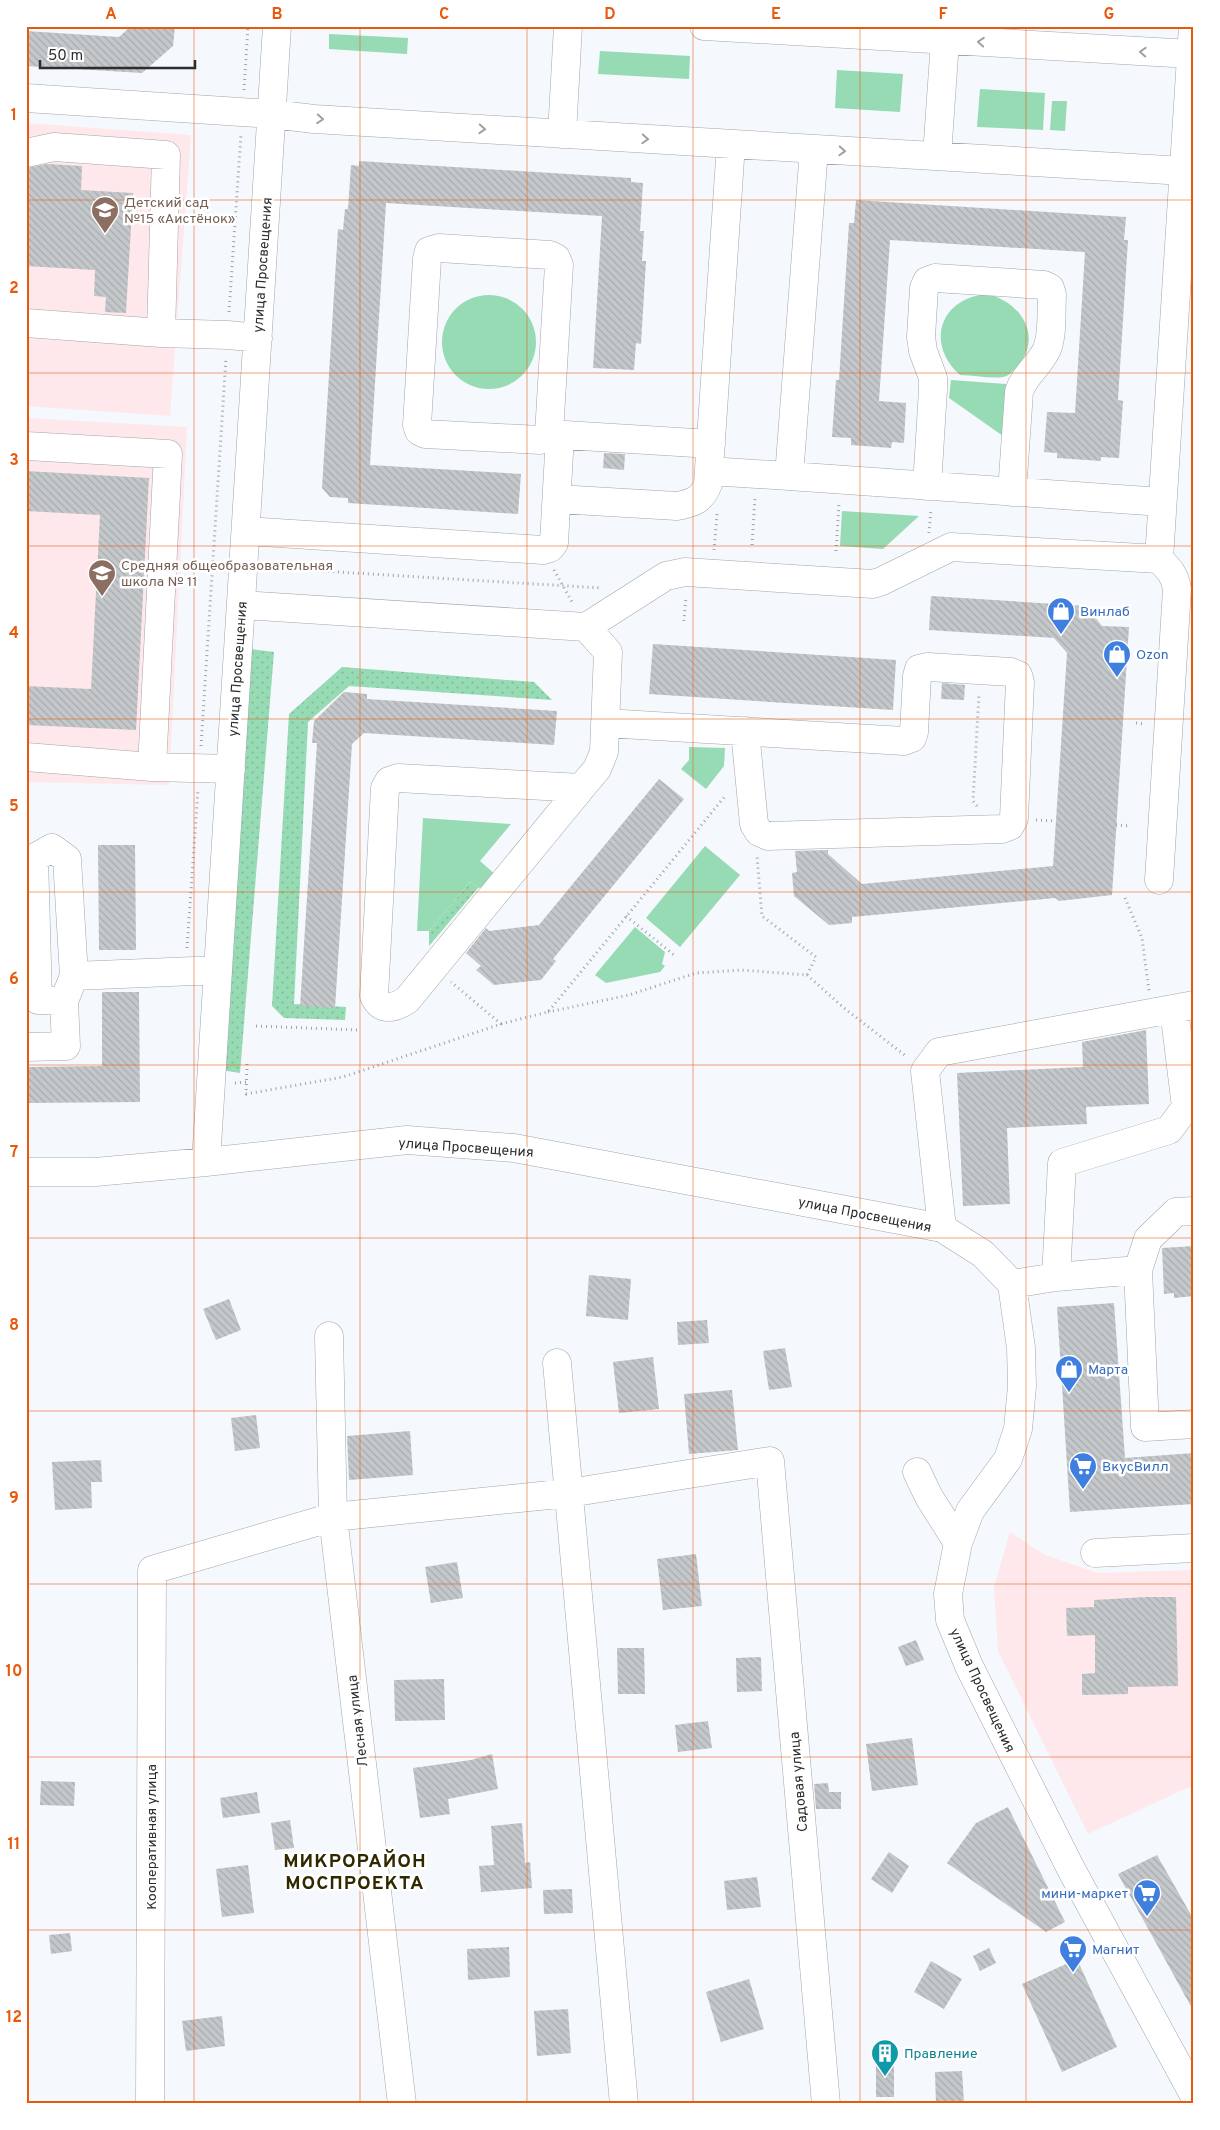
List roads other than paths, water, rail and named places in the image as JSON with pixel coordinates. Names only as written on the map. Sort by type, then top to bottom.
[{"type":"street","name":"улица Просвещения","points":[[206,1162],[277,26]]},
{"type":"street","points":[[562,134],[568,26]]},
{"type":"street","points":[[1158,559],[1193,26]]},
{"type":"street","points":[[718,27],[945,33],[1191,54]]},
{"type":"street","points":[[937,156],[945,33]]},
{"type":"street","points":[[26,98],[272,114],[314,119],[1184,171]]},
{"type":"street","points":[[557,499],[678,506],[693,503],[706,483],[731,144]]},
{"type":"street","points":[[26,153],[54,147],[166,155],[161,333]]},
{"type":"street","points":[[789,476],[814,149]]},
{"type":"street","points":[[246,531],[543,550],[550,548],[554,543],[557,499],[554,435],[559,265],[556,258],[550,255],[439,248],[430,251],[427,258],[417,425],[419,430],[425,434],[540,440],[554,435],[710,444]]},
{"type":"street","points":[[930,486],[933,378],[923,352],[921,337],[924,288],[927,281],[935,278],[1044,286],[1050,288],[1052,295],[1049,342],[1044,355],[1025,379],[1020,392],[1012,492]]},
{"type":"street","points":[[26,323],[161,333],[228,334],[258,338]]},
{"type":"street","points":[[26,446],[168,454],[152,767]]},
{"type":"street","points":[[706,483],[757,474],[1162,502]]},
{"type":"street","points":[[241,605],[586,627],[666,576],[685,572],[873,584],[951,547],[1158,559],[1176,578],[1177,589],[1159,880]]},
{"type":"street","points":[[581,788],[398,778],[389,781],[385,788],[374,996],[378,1003],[390,1008],[398,1006],[407,1000],[581,788],[601,761],[604,752],[608,652],[586,627]]},
{"type":"street","points":[[605,723],[745,731],[904,741],[912,738],[914,732],[917,676],[920,669],[928,667],[1011,672],[1018,675],[1020,682],[1014,818],[1010,826],[997,829],[768,836],[759,832],[754,824],[745,731]]},
{"type":"street","points":[[26,757],[152,767],[231,769]]},
{"type":"street","points":[[26,1047],[66,1046],[64,1001],[74,976],[67,860],[52,848],[34,858],[38,1000],[64,1001]]},
{"type":"street","points":[[74,976],[218,970]]},
{"type":"street","points":[[942,1228],[925,1071],[939,1052],[1173,1009],[1190,1107],[1169,1130],[1062,1163],[1056,1277]]},
{"type":"street","name":"улица Просвещения","points":[[26,1172],[95,1172],[407,1140],[514,1148],[942,1228],[984,1254],[1012,1284],[1021,1348],[1022,1386],[1018,1429],[1008,1459],[970,1511],[958,1543],[948,1594],[950,1620],[969,1666],[1071,1869],[1194,2095]]},
{"type":"street","points":[[1194,1211],[1176,1212],[1148,1239],[1138,1270],[1145,1427],[1194,1424]]},
{"type":"street","points":[[1012,1284],[1056,1277],[1138,1270]]},
{"type":"street","name":"Лесная улица","points":[[328,1336],[333,1517],[402,2104]]},
{"type":"street","points":[[557,1363],[624,2104]]},
{"type":"street","name":"Садовая улица","points":[[569,1493],[770,1461],[824,2103]]},
{"type":"street","points":[[917,1472],[958,1543]]},
{"type":"street","points":[[333,1517],[569,1493]]},
{"type":"street","name":"Кооперативная улица","points":[[150,2104],[152,1570],[333,1517]]},
{"type":"street","points":[[1096,1553],[1194,1548]]},
{"type":"place","name":"Детский сад №15 «Аистёнок»","points":[[105,234]]},
{"type":"place","name":"Средняя общеобразовательная школа № 11","points":[[102,597]]},
{"type":"place","name":"Винлаб","points":[[1061,635]]},
{"type":"place","name":"Ozon","points":[[1117,678]]},
{"type":"place","name":"Марта","points":[[1069,1393]]},
{"type":"place","name":"ВкусВилл","points":[[1083,1490]]},
{"type":"place","name":"мини-маркет","points":[[1147,1917]]},
{"type":"place","name":"Магнит","points":[[1073,1973]]},
{"type":"place","name":"Правление","points":[[885,2077]]},
{"type":"district","name":"МИКРОРАЙОН МОСПРОЕКТА","points":[[355,1871]]}]
